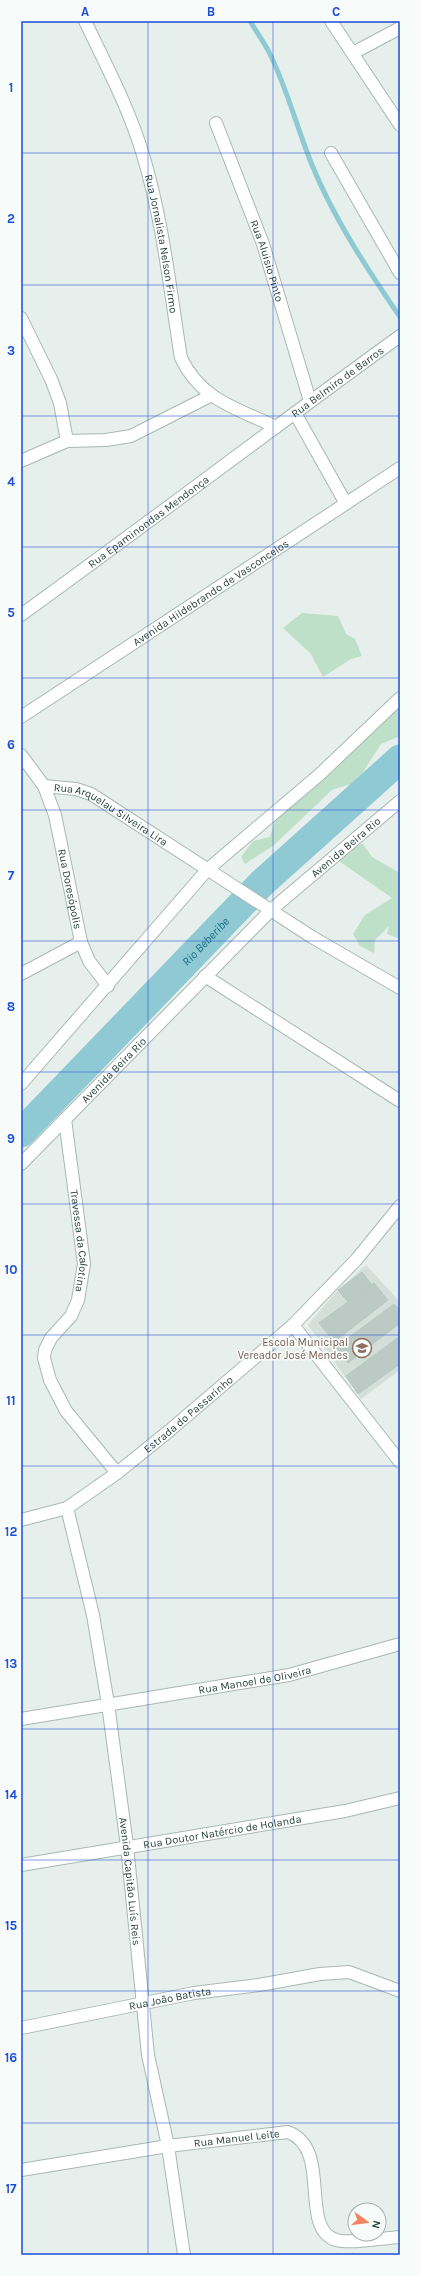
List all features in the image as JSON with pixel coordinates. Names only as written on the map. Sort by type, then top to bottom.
[{"type":"street","name":"Rua Jornalista Nelson Firmo","points":[[85,21],[134,129],[150,177],[159,217],[181,358],[189,374],[210,396],[276,427]]},
{"type":"street","points":[[331,21],[400,125]]},
{"type":"street","points":[[353,53],[400,28]]},
{"type":"street","name":"Rua Aluisio Pinto","points":[[216,123],[263,244],[310,401]]},
{"type":"street","points":[[331,153],[400,273]]},
{"type":"street","points":[[22,320],[51,379],[60,403],[68,441]]},
{"type":"street","name":"Rua Belmiro de Barros","points":[[276,427],[400,336]]},
{"type":"street","points":[[21,461],[68,441],[106,440],[131,436],[210,396]]},
{"type":"street","points":[[295,412],[345,502]]},
{"type":"street","name":"Rua Epaminondas Mendonça","points":[[21,615],[276,427]]},
{"type":"street","name":"Avenida Hildebrando de Vasconcelos","points":[[21,716],[178,616],[345,502],[400,468]]},
{"type":"street","points":[[21,1084],[108,986],[156,927],[207,870],[319,775],[400,698]]},
{"type":"street","name":"Rua Arquelau Silveira Lira","points":[[21,755],[44,786],[76,789],[91,794],[271,910]]},
{"type":"street","name":"Rua Doresópolis","points":[[44,786],[55,815],[81,942],[89,961],[108,986]]},
{"type":"street","name":"Avenida Beira Rio","points":[[21,1164],[271,910],[400,801]]},
{"type":"street","points":[[271,910],[400,988]]},
{"type":"street","points":[[21,974],[81,942]]},
{"type":"street","points":[[205,976],[400,1102]]},
{"type":"street","name":"Travessa da Calotina","points":[[65,1120],[81,1233],[84,1270],[78,1300],[71,1316],[50,1338],[45,1350],[44,1358],[50,1380],[66,1412],[117,1473]]},
{"type":"street","name":"Estrada do Passarinho","points":[[21,1520],[68,1508],[117,1473],[293,1325],[356,1260],[400,1206]]},
{"type":"street","points":[[293,1325],[400,1462]]},
{"type":"street","name":"Avenida Capitão Luís Reis","points":[[68,1508],[91,1607],[108,1704],[127,1846],[148,2055],[168,2146],[184,2255]]},
{"type":"street","name":"Rua Manoel de Oliveira","points":[[21,1719],[289,1675],[400,1644]]},
{"type":"street","name":"Rua Doutor Natércio de Holanda","points":[[21,1864],[345,1811],[400,1798]]},
{"type":"street","name":"Rua João Batista","points":[[21,2028],[194,1993],[260,1985],[320,1974],[349,1972],[400,1991]]},
{"type":"street","name":"Rua Manuel Leite","points":[[21,2170],[168,2146],[275,2132],[288,2132],[297,2136],[304,2142],[312,2160],[319,2219],[322,2229],[328,2235],[335,2239],[344,2241],[400,2237]]},
{"type":"shaded area","name":"Escola Municipal Vereador José Mendes","points":[[366,1265],[400,1302],[400,1370],[361,1399],[308,1325],[333,1295]]},
{"type":"green space","points":[[302,613],[338,616],[346,634],[355,639],[362,656],[351,659],[323,677],[311,654],[283,628]]},
{"type":"green space","points":[[400,704],[400,736],[381,744],[357,782],[332,790],[273,846],[245,864],[241,857],[253,841],[270,837],[275,820]]},
{"type":"green space","points":[[363,844],[372,857],[400,873],[400,939],[387,934],[389,926],[375,940],[374,953],[360,946],[353,934],[365,915],[392,898],[339,861],[356,845]]},
{"type":"building","points":[[362,1272],[372,1285],[348,1302],[338,1290]]},
{"type":"building","points":[[374,1283],[388,1300],[334,1342],[319,1323]]},
{"type":"building","points":[[394,1304],[400,1310],[400,1323],[348,1363],[336,1347]]},
{"type":"building","points":[[400,1336],[400,1364],[358,1394],[346,1376]]},
{"type":"waterway","points":[[250,21],[267,48],[275,66],[287,94],[312,165],[331,205],[364,262],[400,317]]},
{"type":"waterway","name":"Rio Beberibe","points":[[21,1133],[262,883],[400,759]]},
{"type":"place","name":"Escola Municipal Vereador José Mendes","points":[[362,1348]]}]
